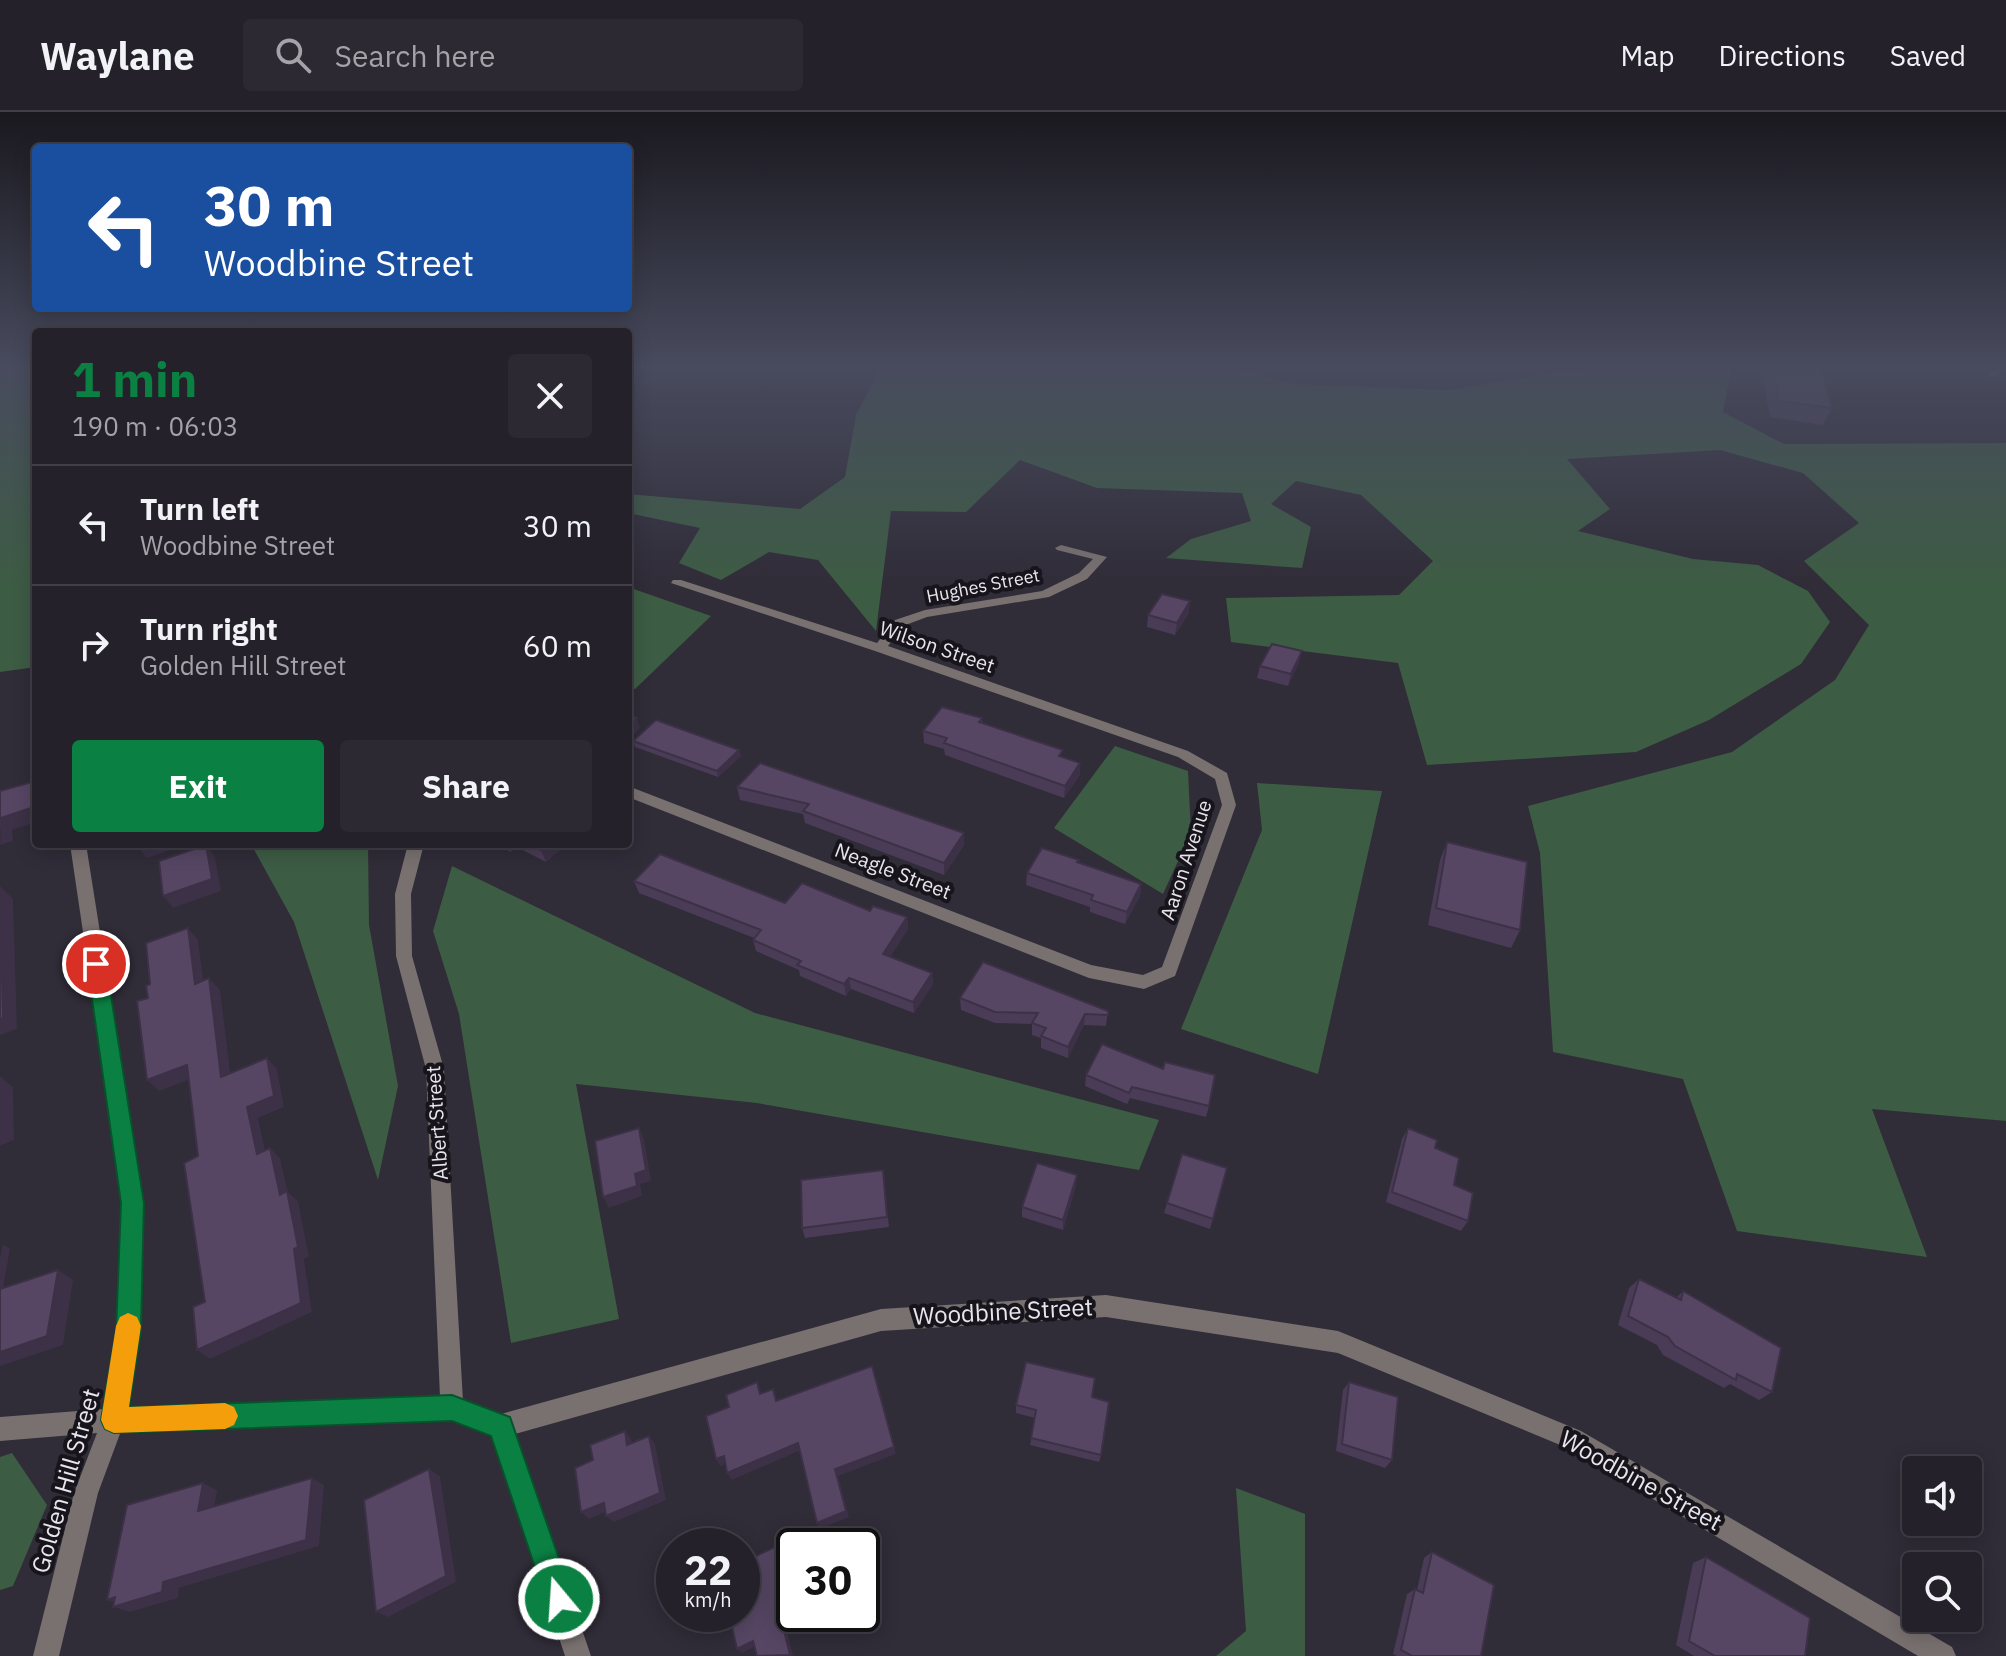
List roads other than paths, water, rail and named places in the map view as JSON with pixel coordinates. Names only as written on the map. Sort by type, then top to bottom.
[{"type":"street","name":"Hughes Street","points":[[880,648],[899,623],[925,614],[1045,594],[1083,576],[1101,557],[1061,548]]},
{"type":"street","name":"Wilson Street","points":[[677,583],[880,648],[1183,754]]},
{"type":"street","name":"Aaron Avenue","points":[[1144,982],[1169,971],[1229,805],[1222,776],[1183,754]]},
{"type":"street","name":"Neagle Street","points":[[632,793],[1089,971],[1144,982]]},
{"type":"street","name":"Golden Hill Street","points":[[46,1656],[86,1493],[114,1420],[128,1331],[133,1203],[79,848]]},
{"type":"street","name":"Albert Street","points":[[415,848],[403,894],[404,956],[435,1069],[452,1408]]},
{"type":"street","name":"Woodbine Street","points":[[501,1426],[881,1320],[1106,1306],[1338,1342],[1573,1439],[1943,1656]]},
{"type":"street","points":[[0,1429],[114,1420],[452,1408],[501,1426],[578,1656]]}]
